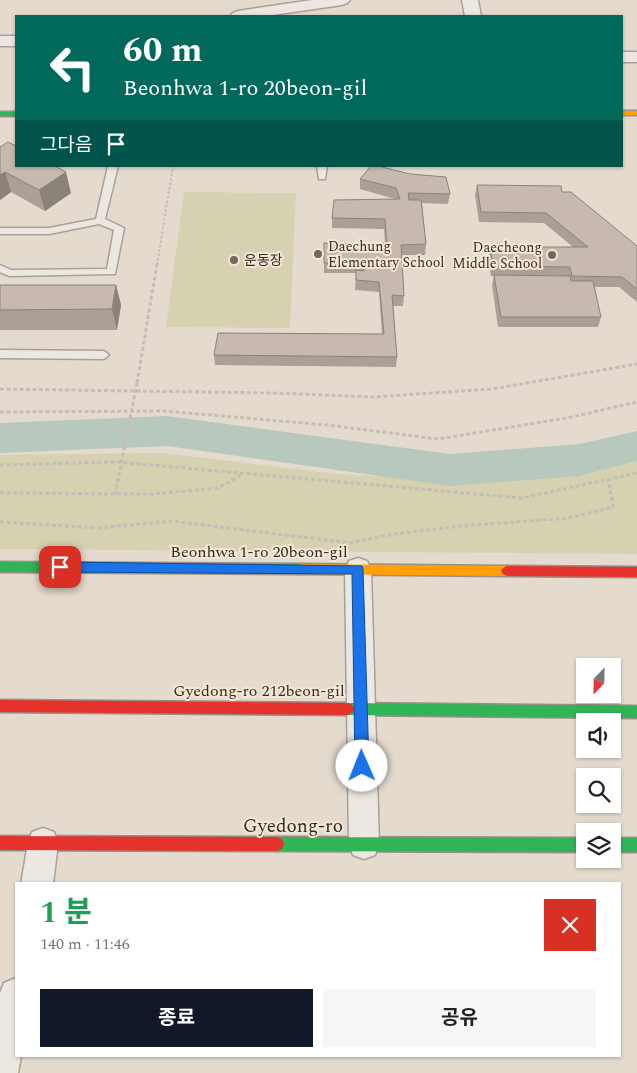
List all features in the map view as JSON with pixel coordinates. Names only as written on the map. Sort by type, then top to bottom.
[{"type":"street","points":[[241,15],[258,9],[342,0]]},
{"type":"street","points":[[470,0],[473,15]]},
{"type":"street","points":[[0,42],[15,40]]},
{"type":"street","points":[[623,56],[637,57]]},
{"type":"street","points":[[623,113],[637,113]]},
{"type":"street","points":[[0,114],[15,114]]},
{"type":"street","name":"Beonhwa 1-ro 20beon-gil","points":[[0,566],[637,572]]},
{"type":"street","points":[[358,569],[364,844]]},
{"type":"street","name":"Gyedong-ro 212beon-gil","points":[[0,706],[637,712]]},
{"type":"street","name":"Gyedong-ro","points":[[0,843],[576,845]]},
{"type":"street","points":[[37,882],[43,843]]},
{"type":"street","points":[[621,845],[637,845]]},
{"type":"street","points":[[1,1073],[15,1000]]},
{"type":"lane","points":[[100,221],[113,167]]},
{"type":"lane","points":[[322,167],[322,177]]},
{"type":"lane","points":[[0,231],[49,231],[100,221],[119,228],[111,272],[9,273],[0,268]]},
{"type":"lane","points":[[0,354],[104,355]]},
{"type":"path","points":[[115,495],[137,383],[173,167]]},
{"type":"path","points":[[0,389],[271,393],[373,397],[492,389],[637,364]]},
{"type":"path","points":[[0,412],[164,410],[327,425],[438,438],[567,418],[637,402]]},
{"type":"path","points":[[0,464],[117,462],[522,498],[637,472]]},
{"type":"path","points":[[0,493],[154,494],[218,488],[243,474]]},
{"type":"path","points":[[0,522],[98,528],[172,521],[350,543],[394,534],[461,526],[568,518],[614,507],[608,479]]},
{"type":"shaded area","name":"운동장","points":[[184,192],[296,193],[290,328],[166,327]]},
{"type":"shaded area","points":[[163,453],[337,474],[471,482],[558,470],[637,453],[637,554],[0,549],[0,455]]},
{"type":"building","points":[[8,142],[15,146],[15,167],[57,167],[66,172],[39,190],[5,172],[0,175],[0,147]]},
{"type":"building","name":"Daechung Elementary School","points":[[370,167],[382,167],[410,174],[446,177],[450,194],[408,193],[409,200],[421,200],[426,244],[401,245],[404,296],[392,295],[397,357],[214,355],[218,333],[384,334],[379,282],[356,280],[356,270],[364,271],[362,263],[324,263],[324,243],[387,244],[385,219],[332,218],[334,200],[400,199],[396,188],[360,179]]},
{"type":"building","points":[[477,185],[561,186],[562,192],[571,192],[637,246],[637,289],[622,277],[572,276],[570,267],[493,266],[490,247],[588,247],[546,213],[481,212]]},
{"type":"building","points":[[494,275],[570,276],[571,281],[593,281],[601,317],[501,317]]},
{"type":"building","points":[[0,285],[116,285],[112,309],[0,310]]},
{"type":"waterway","points":[[0,438],[167,431],[450,470],[579,460],[637,446]]},
{"type":"traffic: fast","points":[[0,114],[15,114]]},
{"type":"traffic: fast","points":[[0,567],[302,569]]},
{"type":"traffic: fast","points":[[348,709],[637,712]]},
{"type":"traffic: fast","points":[[277,844],[576,845]]},
{"type":"traffic: fast","points":[[621,845],[637,845]]},
{"type":"traffic: slow","points":[[623,113],[637,113]]},
{"type":"traffic: slow","points":[[302,569],[507,571]]},
{"type":"traffic: jam","points":[[507,571],[637,572]]},
{"type":"traffic: jam","points":[[0,706],[348,709]]},
{"type":"traffic: jam","points":[[0,843],[277,844]]},
{"type":"place","name":"Daechung Elementary School","points":[[318,254]]},
{"type":"place","name":"Daecheong Middle School","points":[[552,255]]},
{"type":"place","name":"운동장","points":[[234,260]]},
{"type":"route","points":[[60,567],[358,569],[362,766]]}]
